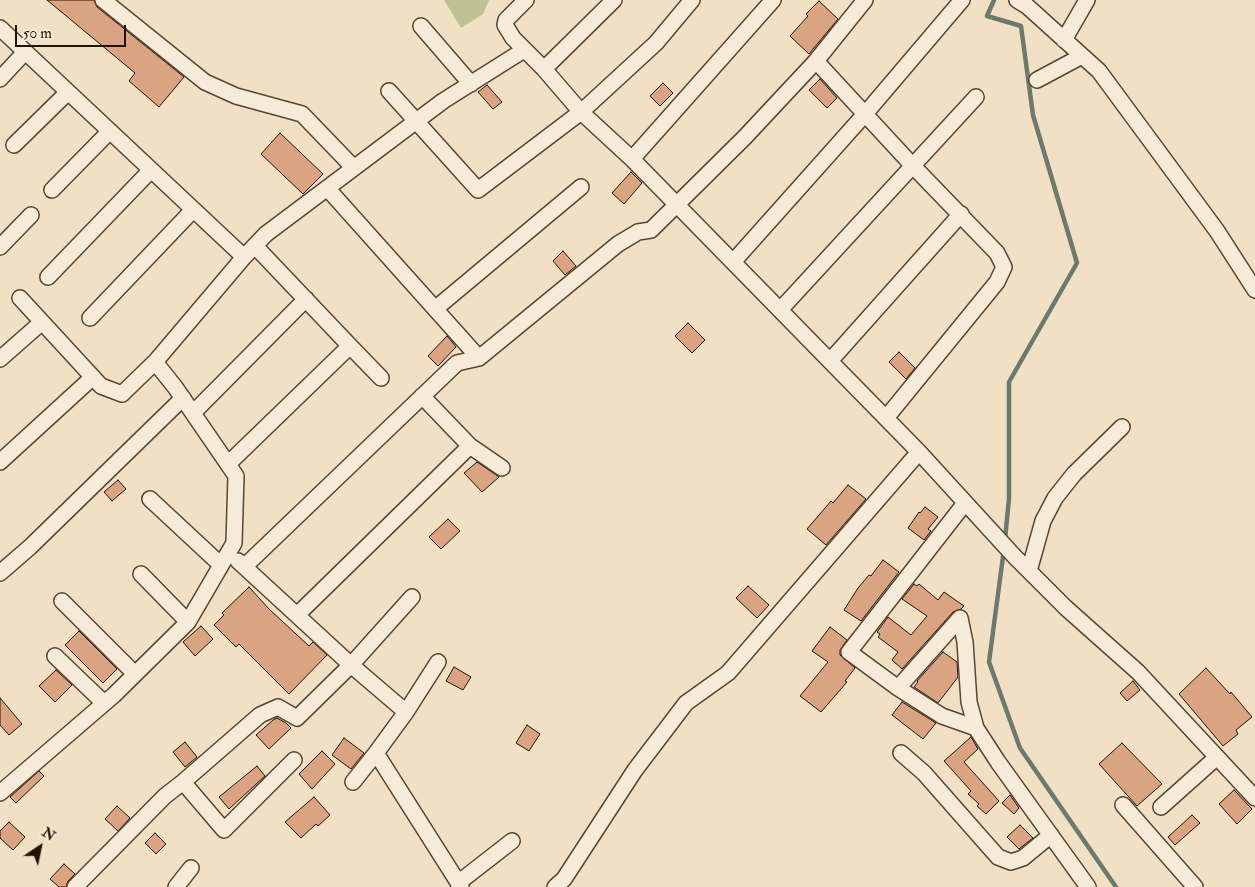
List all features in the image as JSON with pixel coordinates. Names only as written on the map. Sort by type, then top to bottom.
[{"type":"street","points":[[103,0],[205,82],[236,96],[302,114],[354,168]]},
{"type":"street","points":[[526,0],[506,20],[505,25],[513,38],[544,69],[581,112],[632,159],[919,452],[1015,557],[1066,608],[1138,672],[1255,798]]},
{"type":"street","points":[[544,69],[614,0]]},
{"type":"street","points":[[389,91],[478,190],[581,112],[656,43],[692,0]]},
{"type":"street","points":[[632,159],[773,0]]},
{"type":"street","points":[[245,566],[457,363],[479,358],[618,244],[638,232],[651,230],[678,206],[816,61],[865,0]]},
{"type":"street","points":[[733,262],[866,114],[962,0]]},
{"type":"street","points":[[1017,0],[1027,6],[1099,71],[1217,231],[1255,290]]},
{"type":"street","points":[[1064,40],[1087,0]]},
{"type":"street","points":[[421,26],[471,84]]},
{"type":"street","points":[[0,28],[244,257]]},
{"type":"street","points":[[20,298],[102,386],[122,394],[155,362],[244,257],[266,234],[416,121],[524,50]]},
{"type":"street","points":[[0,79],[25,52]]},
{"type":"street","points":[[1037,80],[1082,56]]},
{"type":"street","points":[[816,61],[997,253],[1004,267],[997,282],[886,418]]},
{"type":"street","points":[[14,144],[68,92]]},
{"type":"street","points":[[780,310],[976,97]]},
{"type":"street","points":[[52,190],[110,131]]},
{"type":"street","points":[[48,277],[151,170]]},
{"type":"street","points":[[435,308],[582,187]]},
{"type":"street","points":[[327,188],[479,358]]},
{"type":"street","points":[[90,318],[193,210]]},
{"type":"street","points":[[830,361],[961,214]]},
{"type":"street","points":[[0,247],[31,215]]},
{"type":"street","points":[[256,246],[382,378]]},
{"type":"street","points":[[193,413],[306,299]]},
{"type":"street","points":[[0,359],[42,322]]},
{"type":"street","points":[[228,464],[350,346]]},
{"type":"street","points":[[0,792],[104,703],[188,622],[234,543],[236,476],[183,398],[155,362]]},
{"type":"street","points":[[0,462],[93,377]]},
{"type":"street","points":[[422,396],[470,446],[502,468]]},
{"type":"street","points":[[0,573],[30,547],[183,398]]},
{"type":"street","points":[[1029,571],[1043,521],[1055,498],[1074,474],[1122,427]]},
{"type":"street","points":[[297,615],[470,446]]},
{"type":"street","points":[[563,884],[635,770],[686,703],[728,673],[919,452]]},
{"type":"street","points":[[150,499],[224,560],[245,566],[406,712]]},
{"type":"street","points":[[965,503],[849,652],[898,688],[942,716],[976,728]]},
{"type":"street","points":[[141,574],[188,622]]},
{"type":"street","points":[[75,887],[165,796],[260,714],[278,707],[297,718],[351,664],[412,597]]},
{"type":"street","points":[[62,601],[135,674]]},
{"type":"street","points":[[898,688],[960,618],[965,642],[969,702],[976,728],[998,762],[1088,887]]},
{"type":"street","points":[[55,656],[104,703]]},
{"type":"street","points":[[353,782],[406,712],[438,662]]},
{"type":"street","points":[[376,753],[459,885],[512,841]]},
{"type":"street","points":[[901,753],[924,773],[998,857],[1011,862],[1023,858],[1051,835]]},
{"type":"street","points":[[1162,807],[1217,757]]},
{"type":"street","points":[[183,782],[224,830],[294,760]]},
{"type":"street","points":[[1123,805],[1195,887]]},
{"type":"street","points":[[176,887],[192,868]]},
{"type":"green space","points":[[444,0],[489,0],[483,14],[461,28]]},
{"type":"building","points":[[47,0],[94,0],[97,7],[184,77],[159,107],[129,81],[135,73]]},
{"type":"building","points":[[819,1],[838,19],[809,54],[790,36],[808,16],[806,14]]},
{"type":"building","points":[[820,79],[837,98],[827,108],[809,90]]},
{"type":"building","points":[[663,83],[673,93],[660,106],[650,96]]},
{"type":"building","points":[[487,85],[502,102],[493,109],[478,92]]},
{"type":"building","points":[[280,133],[323,174],[303,194],[261,154]]},
{"type":"building","points":[[631,172],[642,183],[624,204],[612,193]]},
{"type":"building","points":[[563,251],[576,266],[565,275],[553,261]]},
{"type":"building","points":[[688,323],[705,340],[692,353],[675,336]]},
{"type":"building","points":[[447,336],[456,347],[438,366],[428,356]]},
{"type":"building","points":[[899,352],[915,368],[906,379],[889,362]]},
{"type":"building","points":[[477,462],[499,477],[482,492],[464,473]]},
{"type":"building","points":[[118,480],[126,489],[112,501],[104,492]]},
{"type":"building","points":[[848,485],[866,499],[826,545],[807,529],[831,501],[833,503]]},
{"type":"building","points":[[925,507],[938,517],[928,529],[931,531],[924,540],[908,528],[919,512]]},
{"type":"building","points":[[448,519],[460,531],[441,549],[429,537]]},
{"type":"building","points":[[883,560],[899,572],[861,621],[844,610],[858,588],[869,575],[871,576]]},
{"type":"building","points":[[914,584],[917,586],[919,584],[938,600],[944,592],[964,606],[953,612],[902,669],[892,660],[898,652],[878,637],[880,634],[877,632],[888,617],[911,635],[927,616],[902,599]]},
{"type":"building","points":[[748,586],[769,605],[757,618],[736,598]]},
{"type":"building","points":[[249,587],[269,609],[309,646],[313,642],[327,655],[289,694],[239,644],[236,647],[214,625],[224,615],[222,613]]},
{"type":"building","points":[[201,626],[213,639],[195,656],[183,642]]},
{"type":"building","points":[[830,627],[847,640],[840,650],[840,655],[855,668],[845,681],[847,682],[821,712],[800,696],[828,662],[812,651]]},
{"type":"building","points":[[79,631],[117,669],[103,683],[65,645]]},
{"type":"building","points":[[943,652],[957,662],[958,677],[938,703],[914,687],[917,681]]},
{"type":"building","points":[[454,667],[471,677],[463,690],[446,681]]},
{"type":"building","points":[[1206,668],[1230,694],[1231,692],[1252,717],[1236,730],[1238,734],[1223,746],[1179,694]]},
{"type":"building","points":[[56,670],[72,685],[55,702],[39,686]]},
{"type":"building","points":[[1133,681],[1140,690],[1127,701],[1120,693]]},
{"type":"building","points":[[0,698],[22,724],[9,735],[0,725]]},
{"type":"building","points":[[902,702],[936,723],[923,739],[892,715]]},
{"type":"building","points":[[277,718],[291,728],[269,749],[256,735]]},
{"type":"building","points":[[527,725],[540,734],[529,751],[516,743]]},
{"type":"building","points":[[971,737],[978,749],[964,762],[999,801],[986,814],[968,794],[971,791],[944,761]]},
{"type":"building","points":[[344,738],[364,753],[351,769],[332,755]]},
{"type":"building","points":[[185,742],[197,757],[185,767],[173,752]]},
{"type":"building","points":[[1122,743],[1162,784],[1137,806],[1099,764]]},
{"type":"building","points":[[322,751],[335,764],[312,789],[299,774]]},
{"type":"building","points":[[257,766],[265,776],[229,809],[219,797]]},
{"type":"building","points":[[39,771],[44,776],[16,803],[10,797]]},
{"type":"building","points":[[1234,790],[1252,809],[1237,824],[1219,804]]},
{"type":"building","points":[[1010,795],[1019,808],[1014,814],[1002,803]]},
{"type":"building","points":[[314,797],[330,815],[318,826],[316,824],[301,838],[285,822]]},
{"type":"building","points":[[117,806],[130,818],[118,831],[105,819]]},
{"type":"building","points":[[1192,815],[1200,823],[1175,845],[1168,837]]},
{"type":"building","points":[[9,822],[25,837],[13,850],[0,838],[0,831]]},
{"type":"building","points":[[1020,825],[1033,838],[1019,849],[1007,837]]},
{"type":"building","points":[[155,833],[166,844],[156,854],[145,843]]},
{"type":"building","points":[[64,864],[75,874],[68,881],[66,887],[59,887],[50,879]]},
{"type":"waterway","points":[[994,0],[987,16],[1021,26],[1033,115],[1077,263],[1009,382],[1009,499],[1005,539]]},
{"type":"waterway","points":[[1004,549],[989,662],[1020,748],[1116,887]]}]
